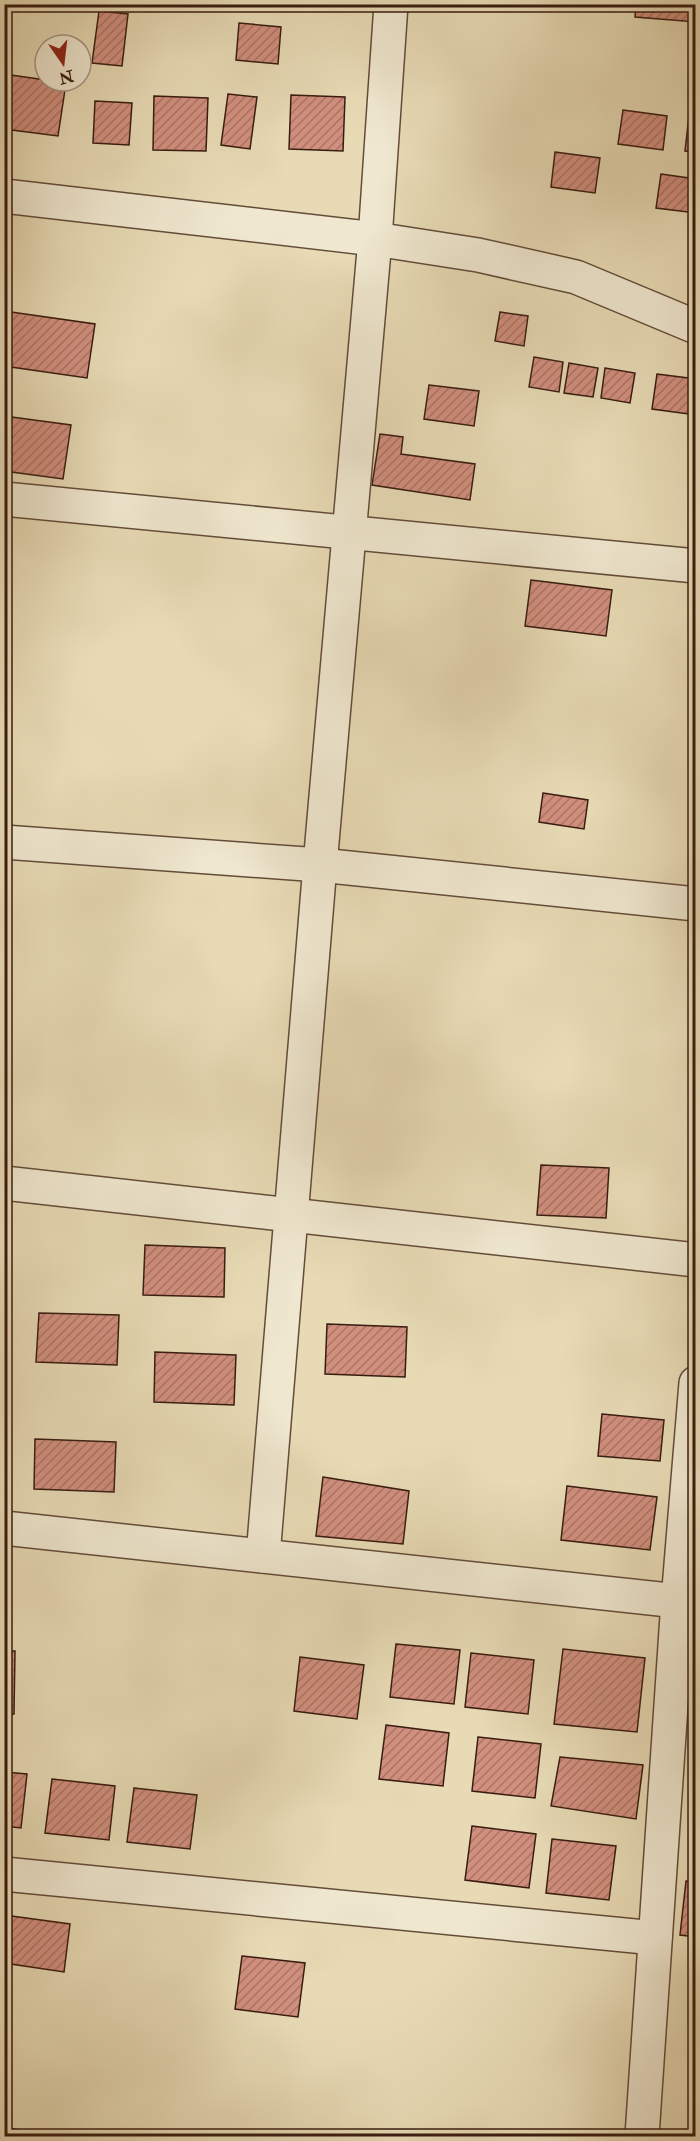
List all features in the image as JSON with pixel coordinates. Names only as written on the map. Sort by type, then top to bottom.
[{"type":"street","points":[[263,1556],[375,239],[391,4]]},
{"type":"street","points":[[4,196],[375,239],[478,255],[576,278],[696,327]]},
{"type":"street","points":[[4,499],[696,566]]},
{"type":"street","points":[[4,842],[320,865],[696,904]]},
{"type":"street","points":[[4,1183],[696,1260]]},
{"type":"street","points":[[642,2136],[656,1938],[685,1677],[678,1601],[696,1383]]},
{"type":"street","points":[[4,1528],[678,1601]]},
{"type":"street","points":[[4,1874],[656,1938]]},
{"type":"building","points":[[636,4],[696,4],[696,22],[635,17]]},
{"type":"building","points":[[99,11],[128,14],[122,66],[93,63]]},
{"type":"building","points":[[239,23],[281,27],[278,64],[236,60]]},
{"type":"building","points":[[4,74],[33,78],[33,93],[64,93],[58,136],[4,129]]},
{"type":"building","points":[[228,94],[257,97],[250,149],[221,145]]},
{"type":"building","points":[[291,95],[345,97],[343,151],[289,149]]},
{"type":"building","points":[[154,96],[208,98],[206,151],[153,150]]},
{"type":"building","points":[[95,101],[132,103],[129,145],[93,143]]},
{"type":"building","points":[[623,110],[667,116],[663,150],[618,144]]},
{"type":"building","points":[[689,116],[696,117],[696,152],[685,151]]},
{"type":"building","points":[[555,152],[600,158],[595,193],[551,187]]},
{"type":"building","points":[[661,174],[696,179],[696,213],[656,208]]},
{"type":"building","points":[[4,311],[95,324],[87,378],[4,366]]},
{"type":"building","points":[[500,312],[528,316],[524,346],[495,341]]},
{"type":"building","points":[[534,357],[563,362],[559,392],[529,387]]},
{"type":"building","points":[[569,363],[598,368],[593,397],[564,393]]},
{"type":"building","points":[[605,368],[635,373],[630,403],[601,398]]},
{"type":"building","points":[[657,374],[696,379],[696,415],[652,409]]},
{"type":"building","points":[[429,385],[479,391],[474,426],[424,419]]},
{"type":"building","points":[[4,416],[71,425],[63,479],[4,471]]},
{"type":"building","points":[[380,434],[403,437],[401,454],[475,464],[470,500],[372,485]]},
{"type":"building","points":[[531,580],[612,590],[606,636],[525,626]]},
{"type":"building","points":[[543,793],[588,800],[584,829],[539,822]]},
{"type":"building","points":[[541,1165],[609,1168],[606,1218],[537,1215]]},
{"type":"building","points":[[145,1245],[225,1248],[224,1297],[143,1295]]},
{"type":"building","points":[[39,1313],[119,1315],[117,1365],[36,1362]]},
{"type":"building","points":[[327,1324],[407,1327],[405,1377],[325,1374]]},
{"type":"building","points":[[155,1352],[236,1355],[234,1405],[154,1402]]},
{"type":"building","points":[[602,1414],[664,1420],[660,1461],[598,1456]]},
{"type":"building","points":[[35,1439],[116,1442],[114,1492],[34,1489]]},
{"type":"building","points":[[323,1477],[409,1491],[403,1544],[316,1536]]},
{"type":"building","points":[[567,1486],[657,1497],[650,1550],[561,1540]]},
{"type":"building","points":[[396,1644],[460,1650],[454,1704],[390,1697]]},
{"type":"building","points":[[563,1649],[645,1658],[637,1732],[554,1724]]},
{"type":"building","points":[[4,1651],[15,1651],[14,1714],[4,1714]]},
{"type":"building","points":[[471,1653],[534,1660],[528,1714],[465,1707]]},
{"type":"building","points":[[300,1657],[364,1665],[357,1719],[294,1711]]},
{"type":"building","points":[[386,1725],[449,1733],[443,1786],[379,1779]]},
{"type":"building","points":[[478,1737],[541,1744],[535,1798],[472,1791]]},
{"type":"building","points":[[560,1757],[643,1765],[636,1819],[551,1806]]},
{"type":"building","points":[[4,1772],[27,1774],[21,1828],[4,1826]]},
{"type":"building","points":[[52,1779],[115,1786],[109,1840],[45,1833]]},
{"type":"building","points":[[134,1788],[197,1795],[190,1849],[127,1842]]},
{"type":"building","points":[[472,1826],[536,1834],[529,1888],[465,1880]]},
{"type":"building","points":[[552,1839],[616,1846],[609,1900],[546,1893]]},
{"type":"building","points":[[686,1881],[696,1882],[696,1937],[680,1935]]},
{"type":"building","points":[[4,1915],[70,1924],[64,1972],[4,1963]]},
{"type":"building","points":[[242,1956],[305,1963],[298,2017],[235,2009]]},
{"type":"building","points":[[4,2128],[41,2132],[40,2136],[4,2136]]}]
